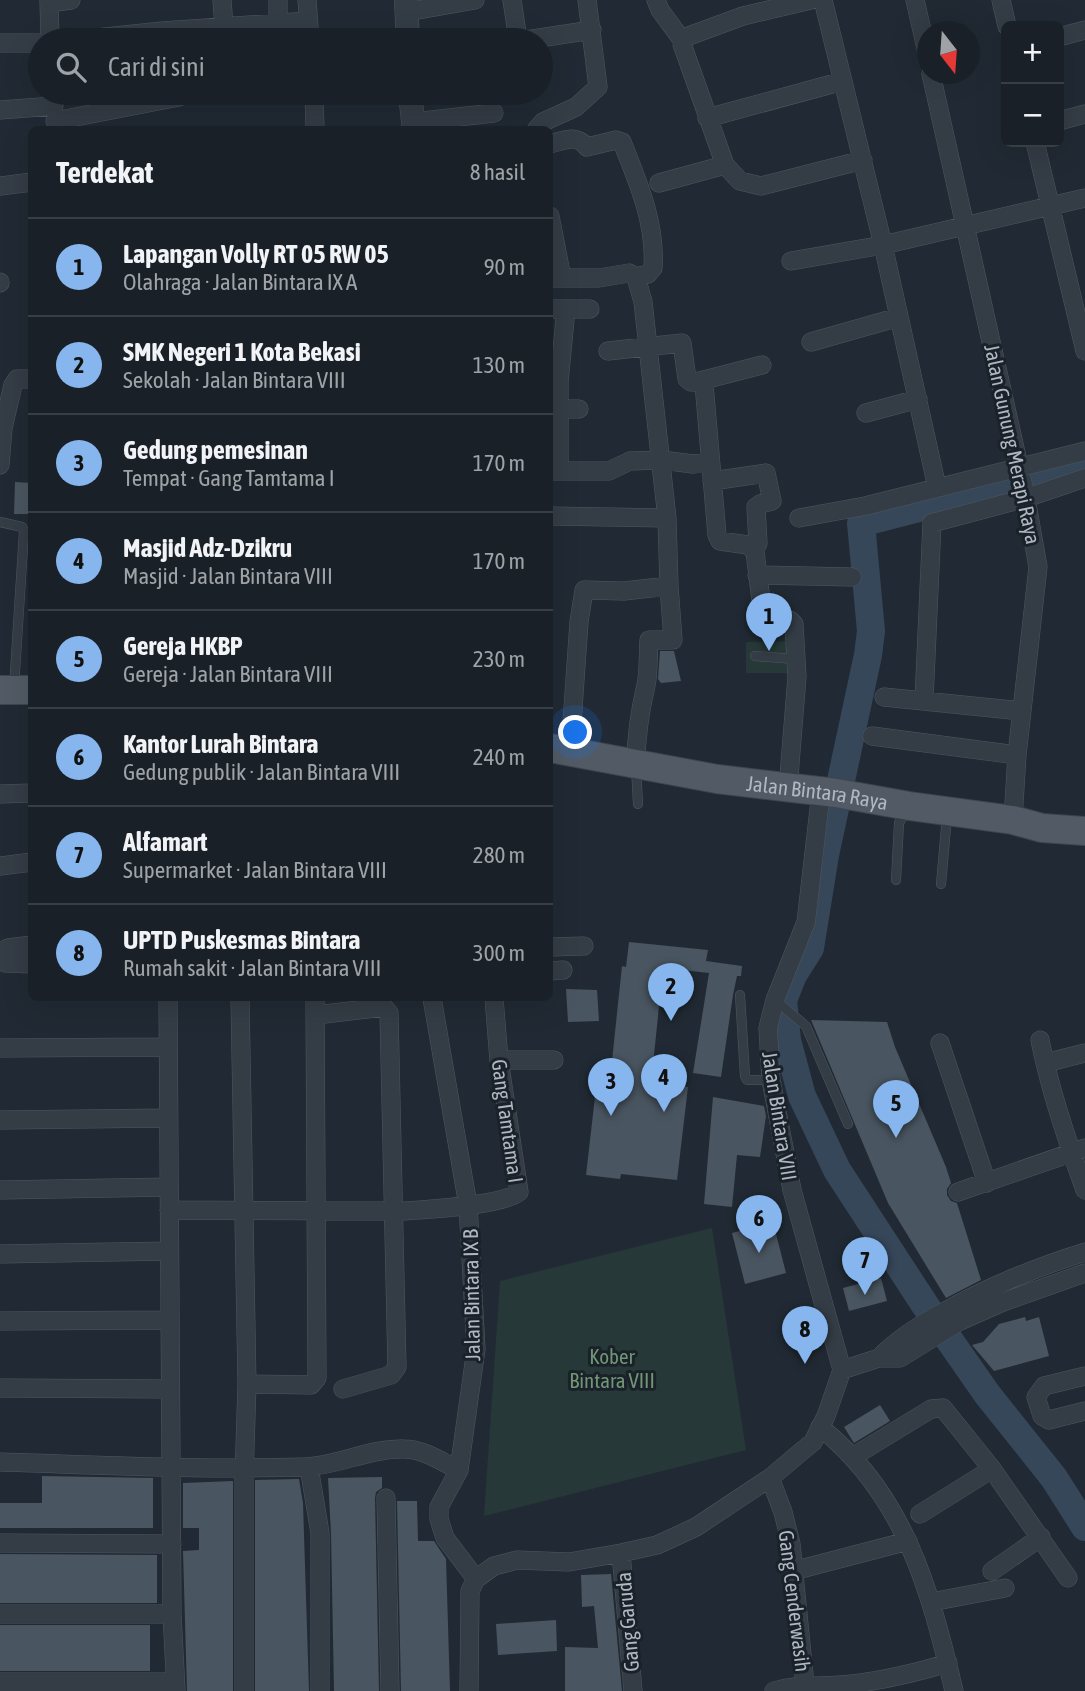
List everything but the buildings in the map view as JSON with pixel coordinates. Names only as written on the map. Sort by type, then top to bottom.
[{"type":"main road","name":"Jalan Bintara Raya","points":[[560,750],[717,779],[1013,820],[1042,828],[1085,831]]},
{"type":"street","points":[[50,28],[49,1],[71,0]]},
{"type":"street","points":[[222,0],[224,27]]},
{"type":"street","points":[[278,0],[278,23]]},
{"type":"street","points":[[307,0],[309,28]]},
{"type":"street","points":[[408,28],[407,6],[475,0]]},
{"type":"street","points":[[512,0],[516,28]]},
{"type":"street","points":[[540,126],[576,107],[598,87],[587,0]]},
{"type":"street","points":[[656,0],[682,40],[725,165],[740,181],[761,186],[863,160]]},
{"type":"street","points":[[682,40],[741,8],[811,0]]},
{"type":"street","points":[[823,0],[900,317],[937,487]]},
{"type":"street","points":[[915,0],[920,21]]},
{"type":"street","points":[[1001,0],[1006,21]]},
{"type":"street","points":[[213,28],[308,21]]},
{"type":"street","points":[[553,36],[592,30]]},
{"type":"street","points":[[1064,36],[1085,30]]},
{"type":"street","points":[[0,43],[28,43]]},
{"type":"street","points":[[707,118],[843,81]]},
{"type":"street","name":"Jalan Gunung Merapi Raya","points":[[933,84],[1026,495],[1038,567],[1017,755],[1013,820]]},
{"type":"street","points":[[0,110],[54,112],[112,105]]},
{"type":"street","points":[[314,105],[315,126]]},
{"type":"street","points":[[411,105],[413,126],[494,113]]},
{"type":"street","points":[[1064,120],[1085,114]]},
{"type":"street","points":[[553,143],[577,138],[587,147],[616,140],[622,142],[643,195],[649,220],[653,268],[648,274],[636,277],[629,273],[599,278],[556,278],[553,247]]},
{"type":"street","points":[[1036,147],[1050,206],[1077,285],[1085,351]]},
{"type":"street","points":[[659,183],[725,165]]},
{"type":"street","points":[[0,186],[28,182]]},
{"type":"street","points":[[792,261],[883,245],[1085,198]]},
{"type":"street","points":[[636,277],[643,302],[653,405],[662,460],[673,640],[649,640],[646,684],[641,697],[636,734],[636,763]]},
{"type":"street","points":[[590,309],[558,309],[562,334],[554,471],[609,471],[630,461],[662,460],[693,464],[710,462]]},
{"type":"street","points":[[811,342],[900,317]]},
{"type":"street","points":[[608,351],[682,343],[687,379],[691,382],[762,365]]},
{"type":"street","points":[[0,466],[1,427],[15,381],[28,379]]},
{"type":"street","points":[[700,381],[704,384],[707,396],[707,428],[717,535],[720,541],[748,545],[754,551]]},
{"type":"street","points":[[866,413],[918,399]]},
{"type":"street","points":[[559,409],[579,409]]},
{"type":"street","points":[[799,518],[850,510],[937,487],[1019,470],[1085,451]]},
{"type":"street","points":[[712,481],[766,472],[772,501],[756,507],[758,542],[754,551],[763,616],[767,619],[790,620],[794,624],[797,677],[788,788]]},
{"type":"street","points":[[924,699],[932,523],[1085,478]]},
{"type":"street","points":[[553,516],[667,518]]},
{"type":"street","points":[[757,575],[852,577]]},
{"type":"street","points":[[560,750],[584,590],[670,589]]},
{"type":"street","points":[[884,697],[1022,711]]},
{"type":"street","points":[[872,736],[1017,755]]},
{"type":"street","points":[[0,794],[28,793]]},
{"type":"street","name":"Jalan Bintara VIII","points":[[839,794],[806,922],[768,1028],[771,1080],[792,1190],[842,1370]]},
{"type":"street","points":[[0,866],[28,862]]},
{"type":"street","points":[[28,946],[3,951],[5,963],[28,964]]},
{"type":"street","points":[[553,947],[584,946]]},
{"type":"street","points":[[0,1682],[176,1686],[172,1614],[168,1001]]},
{"type":"street","points":[[240,1001],[247,1384],[244,1691]]},
{"type":"street","name":"Jalan Bintara IX B","points":[[433,1001],[468,1205],[476,1349],[458,1470],[439,1507],[439,1519],[445,1538],[476,1579]]},
{"type":"street","name":"Gang Tamtama I","points":[[468,1205],[513,1196],[520,1189],[499,1060],[494,1001]]},
{"type":"street","points":[[247,1384],[311,1385],[317,1378],[315,1006],[384,1007],[387,1009],[400,1211],[397,1367],[391,1375],[343,1388]]},
{"type":"street","points":[[1040,1040],[1045,1063],[1078,1150],[1085,1190]]},
{"type":"street","points":[[940,1043],[987,1183]]},
{"type":"street","points":[[0,1048],[167,1047]]},
{"type":"street","points":[[1045,1063],[1085,1053]]},
{"type":"street","points":[[499,1060],[554,1060]]},
{"type":"street","points":[[0,1119],[168,1118]]},
{"type":"street","points":[[958,1192],[1078,1150]]},
{"type":"street","points":[[0,1190],[169,1187]]},
{"type":"street","points":[[169,1210],[400,1211],[468,1205]]},
{"type":"street","points":[[0,1254],[169,1251]]},
{"type":"street","points":[[470,1691],[470,1591],[476,1579],[495,1566],[517,1560],[569,1562],[621,1553],[657,1545],[696,1527],[769,1478],[813,1442],[842,1370],[879,1358],[900,1358],[931,1329],[956,1314],[995,1284],[1085,1252]]},
{"type":"street","points":[[956,1314],[1003,1302],[1085,1273]]},
{"type":"street","points":[[995,1284],[1003,1302]]},
{"type":"street","points":[[0,1321],[170,1320]]},
{"type":"street","points":[[1085,1376],[1044,1386],[1036,1397],[1042,1416],[1049,1420],[1085,1411]]},
{"type":"street","points":[[0,1388],[170,1389]]},
{"type":"street","points":[[853,1456],[931,1409],[939,1407],[946,1410],[992,1469],[1068,1578]]},
{"type":"street","points":[[820,1427],[853,1456],[887,1501],[908,1541],[931,1602],[954,1691]]},
{"type":"street","points":[[0,1462],[171,1468],[309,1467],[387,1449],[404,1449],[414,1450],[458,1470]]},
{"type":"street","points":[[309,1467],[320,1534],[320,1691]]},
{"type":"street","points":[[920,1514],[992,1469]]},
{"type":"street","name":"Gang Cenderwasih","points":[[769,1478],[787,1527],[806,1685]]},
{"type":"street","points":[[386,1497],[390,1691]]},
{"type":"street","points":[[992,1570],[1041,1537]]},
{"type":"street","points":[[793,1572],[908,1541]]},
{"type":"street","points":[[0,1543],[172,1544]]},
{"type":"street","name":"Gang Garuda","points":[[621,1553],[633,1691]]},
{"type":"street","points":[[931,1602],[1005,1588]]},
{"type":"street","points":[[0,1614],[172,1614]]},
{"type":"street","points":[[774,1691],[806,1685],[838,1685],[899,1677],[948,1663]]},
{"type":"lane","points":[[0,522],[22,527],[24,531],[27,568],[15,690]]},
{"type":"lane","points":[[755,656],[796,659]]},
{"type":"lane","points":[[636,763],[638,804]]},
{"type":"lane","points":[[896,880],[900,823],[909,806]]},
{"type":"lane","points":[[941,884],[948,811]]},
{"type":"lane","points":[[740,995],[745,1076],[747,1080],[754,1082],[771,1080]]},
{"type":"lane","points":[[778,1002],[806,1026],[848,1124]]},
{"type":"green space","points":[[792,641],[792,673],[746,673],[746,642]]},
{"type":"green space","name":"Kober Bintara VIII","points":[[712,1228],[746,1450],[484,1516],[500,1281]]},
{"type":"waterway","points":[[1085,465],[861,523],[871,631],[868,655],[825,855],[810,948],[793,975],[783,1000],[787,1040],[802,1096],[837,1170],[925,1305],[987,1394],[1054,1478],[1085,1527]]},
{"type":"place","name":"Lapangan Volly RT 05 RW 05","points":[[769,651]]},
{"type":"place","name":"SMK Negeri 1 Kota Bekasi","points":[[671,1021]]},
{"type":"place","name":"Masjid Adz-Dzikru","points":[[664,1112]]},
{"type":"place","name":"Gedung pemesinan","points":[[611,1116]]},
{"type":"place","name":"Gereja HKBP","points":[[896,1138]]},
{"type":"place","name":"Kantor Lurah Bintara","points":[[759,1253]]},
{"type":"place","name":"Alfamart","points":[[865,1295]]},
{"type":"place","name":"UPTD Puskesmas Bintara","points":[[805,1364]]}]
